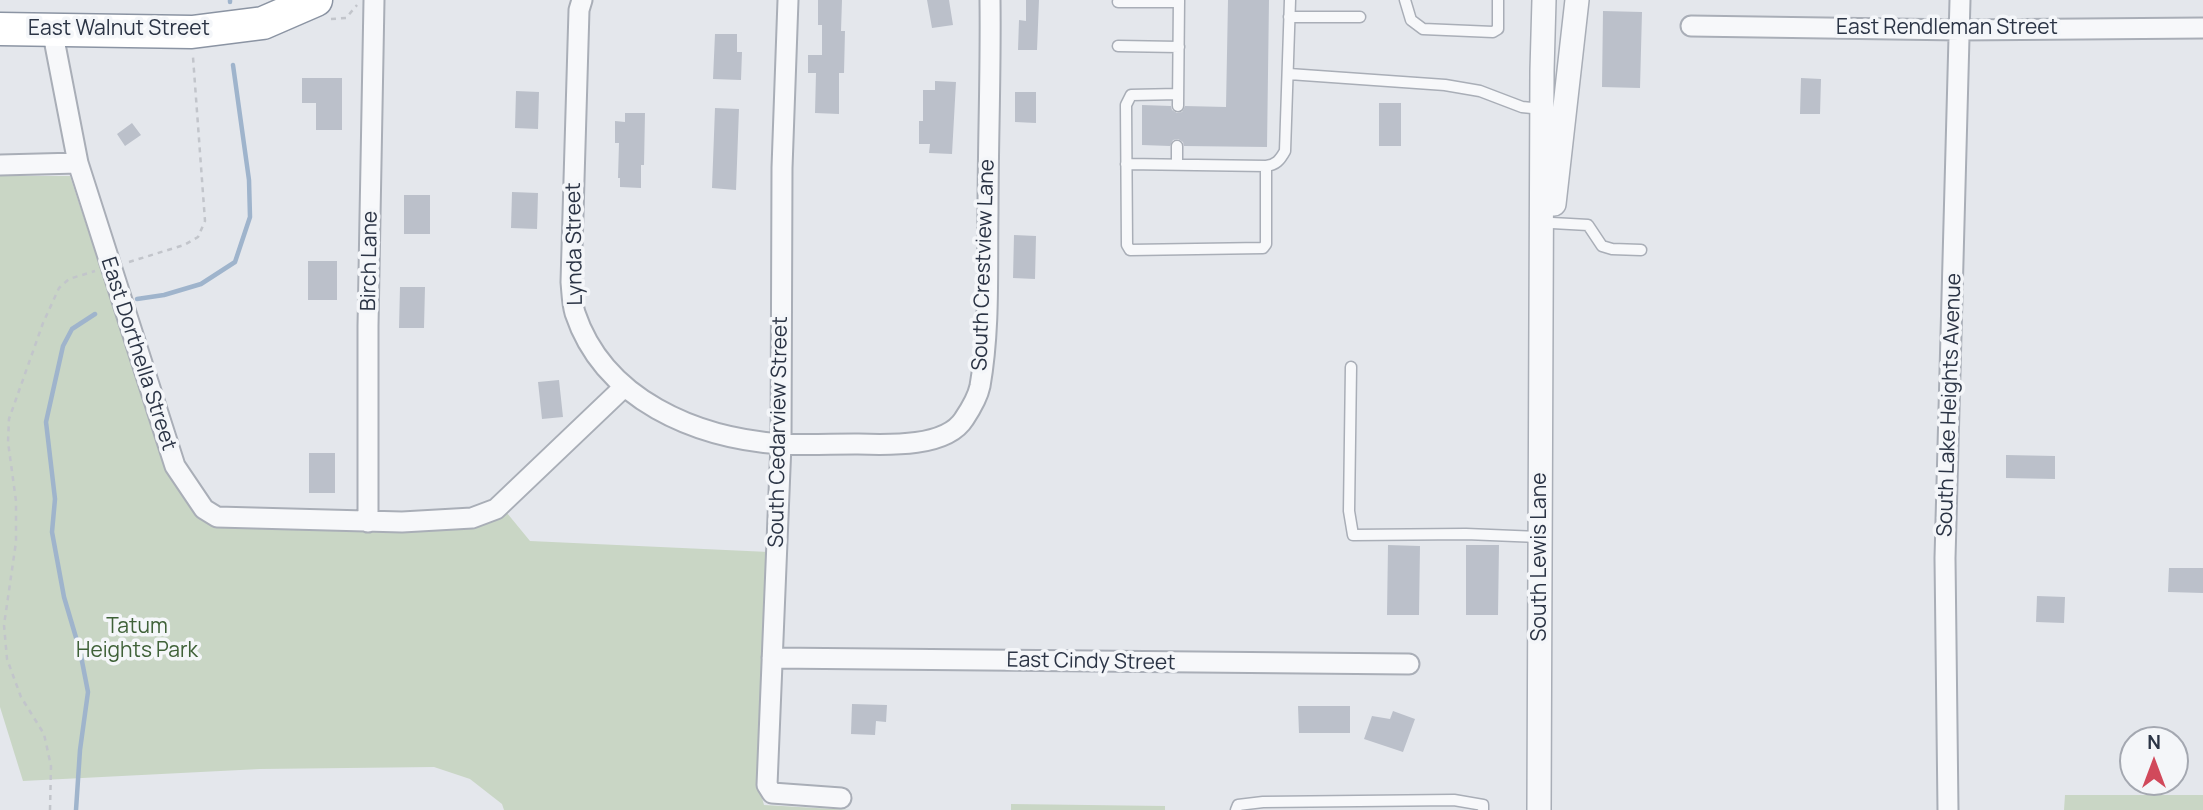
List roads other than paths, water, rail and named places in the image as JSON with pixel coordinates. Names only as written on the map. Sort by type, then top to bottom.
[{"type":"highway","name":"East Walnut Street","points":[[0,29],[192,32],[263,23],[316,0]]},
{"type":"street","name":"Birch Lane","points":[[368,522],[374,0]]},
{"type":"street","name":"Lynda Street","points":[[582,0],[579,10],[572,258],[574,311],[585,336],[599,361],[624,387],[651,407],[681,422],[741,438],[781,444]]},
{"type":"street","name":"South Cedarview Street","points":[[788,0],[782,168],[781,444],[768,785],[772,793],[841,799]]},
{"type":"street","name":"South Crestview Lane","points":[[781,444],[875,445],[934,440],[952,431],[963,421],[979,389],[986,328],[990,0]]},
{"type":"street","name":"South Lewis Lane","points":[[1539,810],[1544,0]]},
{"type":"street","name":"South Lewis Lane","points":[[1542,304],[1577,0]]},
{"type":"street","name":"South Lake Heights Avenue","points":[[1948,810],[1945,558],[1960,0]]},
{"type":"street","name":"East Rendleman Street","points":[[1691,26],[1959,30],[2203,28]]},
{"type":"street","name":"East Dorthella Street","points":[[52,29],[78,163],[110,267],[174,466],[204,509],[217,517],[231,519],[368,522],[472,518],[496,509],[624,387]]},
{"type":"street","points":[[0,164],[78,163]]},
{"type":"street","name":"East Cindy Street","points":[[772,658],[1409,664]]},
{"type":"lane","points":[[1126,164],[1266,166],[1280,160],[1284,151],[1289,74],[1290,0]]},
{"type":"lane","points":[[1405,0],[1411,20],[1423,29],[1493,32],[1498,29],[1498,0]]},
{"type":"lane","points":[[1118,2],[1179,1],[1178,106]]},
{"type":"lane","points":[[1289,17],[1360,17]]},
{"type":"lane","points":[[1118,46],[1179,47]]},
{"type":"lane","points":[[1289,74],[1445,85],[1480,90],[1522,107],[1542,109]]},
{"type":"lane","points":[[1178,94],[1131,95],[1126,105],[1127,245],[1130,250],[1263,248],[1266,243],[1266,166]]},
{"type":"lane","points":[[1177,146],[1177,164]]},
{"type":"lane","points":[[1552,223],[1588,225],[1602,246],[1641,250]]},
{"type":"lane","points":[[1351,367],[1349,511],[1353,535],[1466,534],[1540,537]]},
{"type":"lane","points":[[1236,810],[1238,805],[1263,803],[1454,800],[1483,805],[1483,810]]},
{"type":"waterway","points":[[137,299],[164,295],[201,284],[235,262],[250,217],[249,180],[233,65]]},
{"type":"waterway","points":[[76,810],[88,692],[80,651],[64,597],[52,532],[55,499],[46,422],[63,346],[72,329],[95,314]]},
{"type":"park label","name":"Tatum Heights Park","points":[[137,639]]}]
